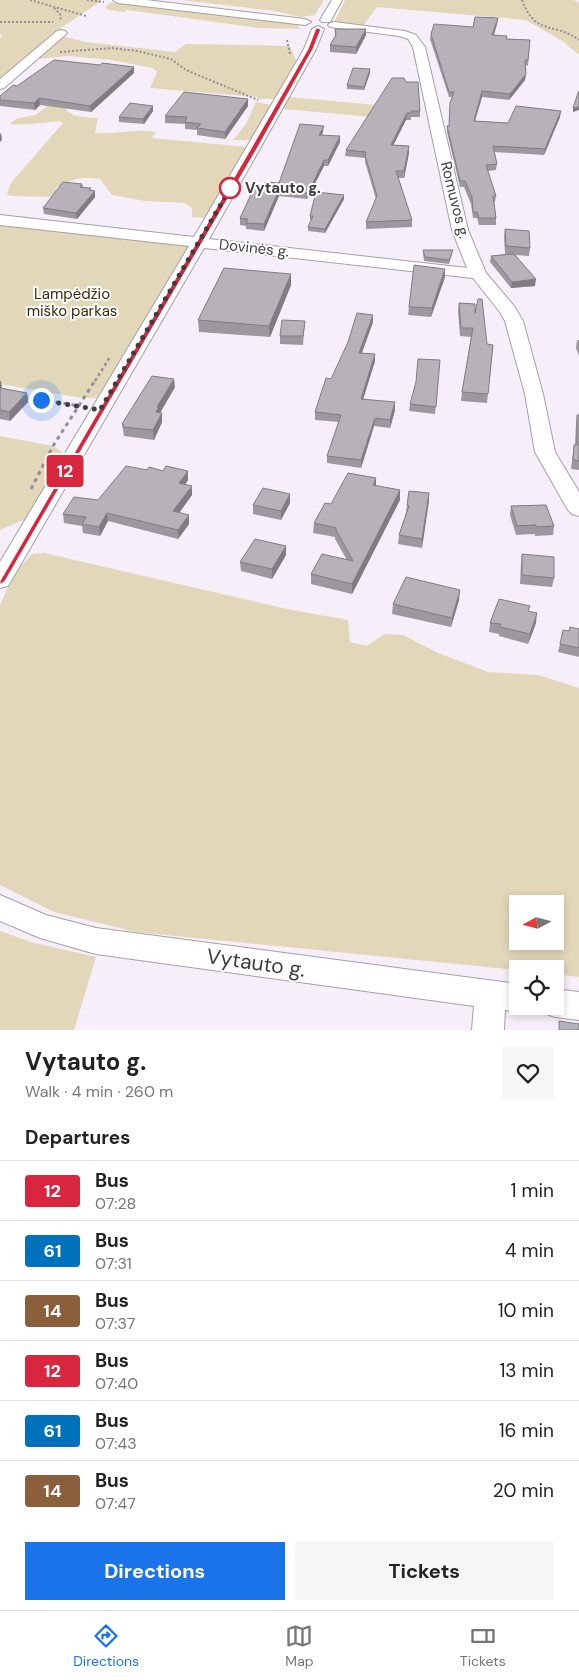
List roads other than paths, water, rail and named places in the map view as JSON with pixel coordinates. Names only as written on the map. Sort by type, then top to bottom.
[{"type":"street","name":"Romuvos g.","points":[[118,0],[401,33],[412,37],[419,46],[460,230],[478,274],[508,310],[514,321],[534,394],[546,452],[579,510]]},
{"type":"street","points":[[0,581],[292,81],[310,49],[321,24],[337,0]]},
{"type":"street","points":[[0,86],[37,53],[61,28]]},
{"type":"street","name":"Dovinės g.","points":[[0,220],[478,274]]},
{"type":"street","name":"Vytauto g.","points":[[0,906],[40,926],[96,941],[504,996]]},
{"type":"street","points":[[488,1030],[504,996]]},
{"type":"street","points":[[564,1004],[579,1006]]},
{"type":"place","name":"Vytauto g.","points":[[230,188]]},
{"type":"park label","name":"Lampėdžio miško parkas","points":[[72,302]]}]
